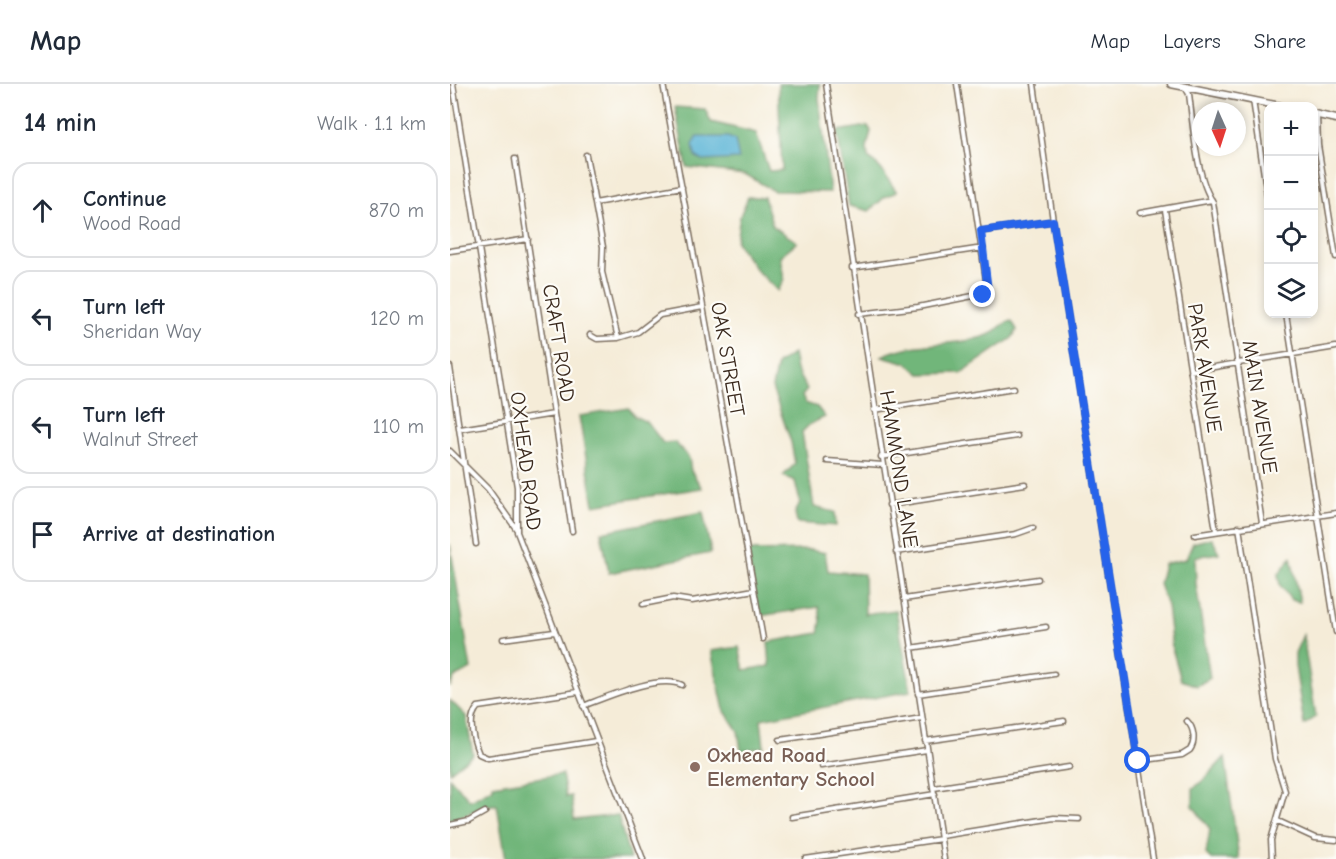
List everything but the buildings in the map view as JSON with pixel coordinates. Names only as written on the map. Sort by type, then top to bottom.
[{"type":"main road","points":[[1171,84],[1264,103]]},
{"type":"main road","points":[[1318,115],[1336,119]]},
{"type":"street","name":"OXHEAD ROAD","points":[[453,84],[517,487],[518,532],[554,632],[643,859]]},
{"type":"street","name":"OAK STREET","points":[[663,84],[763,639]]},
{"type":"street","name":"HAMMOND LANE","points":[[826,84],[859,314],[944,859]]},
{"type":"street","points":[[859,314],[987,294],[981,231],[957,84]]},
{"type":"street","points":[[1034,84],[1053,221],[1153,859]]},
{"type":"street","name":"MAIN AVENUE","points":[[1184,85],[1189,94],[1199,157],[1212,200],[1262,523]]},
{"type":"street","points":[[1252,100],[1264,172]]},
{"type":"street","points":[[1318,145],[1336,257]]},
{"type":"street","points":[[586,155],[603,247],[602,272],[618,338]]},
{"type":"street","name":"CRAFT ROAD","points":[[515,159],[572,531]]},
{"type":"street","points":[[595,203],[682,188]]},
{"type":"street","points":[[1140,213],[1212,200]]},
{"type":"street","name":"PARK AVENUE","points":[[1165,210],[1215,531]]},
{"type":"street","points":[[981,231],[1053,221]]},
{"type":"street","points":[[450,251],[528,239]]},
{"type":"street","points":[[852,267],[983,248]]},
{"type":"street","points":[[590,335],[597,339],[618,338],[638,332],[660,315],[703,307]]},
{"type":"street","points":[[1287,318],[1336,632]]},
{"type":"street","points":[[1191,370],[1336,347]]},
{"type":"street","points":[[450,367],[476,544]]},
{"type":"street","points":[[874,410],[1014,388]]},
{"type":"street","points":[[460,429],[554,414]]},
{"type":"street","points":[[881,457],[1017,436]]},
{"type":"street","points":[[450,451],[488,489],[518,532]]},
{"type":"street","points":[[826,462],[883,465]]},
{"type":"street","points":[[889,505],[1025,484]]},
{"type":"street","points":[[1195,535],[1336,513]]},
{"type":"street","points":[[1239,527],[1275,759],[1285,791],[1278,821],[1270,840],[1272,859]]},
{"type":"street","points":[[897,552],[1016,534],[1033,528]]},
{"type":"street","points":[[904,599],[1038,579]]},
{"type":"street","points":[[643,604],[673,598],[692,601],[754,590]]},
{"type":"street","points":[[911,648],[1046,627]]},
{"type":"street","points":[[503,639],[554,632]]},
{"type":"street","points":[[918,694],[1054,674]]},
{"type":"street","points":[[583,706],[634,688],[670,681],[682,685]]},
{"type":"street","points":[[578,692],[478,707],[473,712],[473,734],[479,754],[488,758],[596,741]]},
{"type":"street","points":[[780,740],[922,718]]},
{"type":"street","points":[[925,741],[1064,721]]},
{"type":"street","points":[[1138,761],[1182,755],[1191,750],[1194,737],[1191,725],[1187,721]]},
{"type":"street","points":[[822,766],[927,750]]},
{"type":"street","points":[[934,788],[1069,768]]},
{"type":"street","points":[[792,817],[934,794]]},
{"type":"street","points":[[450,825],[469,821],[485,812]]},
{"type":"street","points":[[805,859],[1054,818],[1079,819]]},
{"type":"street","points":[[1278,821],[1316,838],[1336,840]]},
{"type":"green space","points":[[778,84],[820,84],[819,98],[830,192],[774,191],[745,174],[687,167],[675,107],[705,109],[711,122],[756,133],[769,171],[782,170]]},
{"type":"green space","points":[[868,126],[871,131],[867,148],[868,158],[881,169],[897,192],[885,197],[869,211],[849,206],[837,131]]},
{"type":"green space","points":[[748,197],[764,197],[773,226],[797,242],[780,256],[784,279],[778,291],[757,271],[736,242],[740,216]]},
{"type":"green space","points":[[1012,321],[1017,330],[1012,338],[961,373],[920,374],[907,363],[882,356],[907,348],[975,339],[992,333],[1005,323]]},
{"type":"green space","points":[[793,354],[796,370],[807,390],[802,396],[805,403],[817,407],[825,417],[810,424],[802,432],[814,507],[835,512],[836,526],[797,523],[795,513],[800,502],[795,481],[783,476],[795,464],[791,442],[772,388],[777,364]]},
{"type":"green space","points":[[629,408],[634,416],[647,422],[663,443],[675,442],[689,458],[691,471],[702,488],[594,505],[579,416]]},
{"type":"green space","points":[[703,512],[711,553],[609,573],[601,532]]},
{"type":"green space","points":[[1212,538],[1219,553],[1195,557],[1196,584],[1210,678],[1197,686],[1181,680],[1172,648],[1167,606],[1159,584],[1164,564],[1186,559],[1193,543]]},
{"type":"green space","points":[[450,544],[471,669],[454,678],[450,687]]},
{"type":"green space","points":[[811,550],[825,553],[828,571],[864,574],[865,614],[896,610],[911,691],[761,719],[764,747],[741,751],[738,731],[724,710],[711,651],[739,647],[744,670],[770,666],[768,642],[819,633],[821,621],[819,607],[759,616],[747,551]]},
{"type":"green space","points":[[1291,557],[1300,602],[1291,600],[1280,585],[1278,575]]},
{"type":"green space","points":[[1303,635],[1316,717],[1304,725],[1295,666],[1295,653]]},
{"type":"green space","points":[[450,700],[466,716],[473,754],[450,772]]},
{"type":"green space","points":[[1225,757],[1239,859],[1211,859],[1206,854],[1210,829],[1193,806],[1193,788],[1201,783]]},
{"type":"green space","points":[[562,774],[566,797],[571,796],[574,820],[618,815],[630,859],[506,859],[497,805],[487,806],[450,820],[450,778],[470,800],[493,788],[493,785]]},
{"type":"water","points":[[697,137],[728,137],[735,140],[739,159],[703,161],[695,156],[693,145]]},
{"type":"place","name":"Oxhead Road Elementary School","points":[[695,767]]},
{"type":"route","points":[[983,295],[988,291],[981,231],[1053,221],[1138,761]]}]
